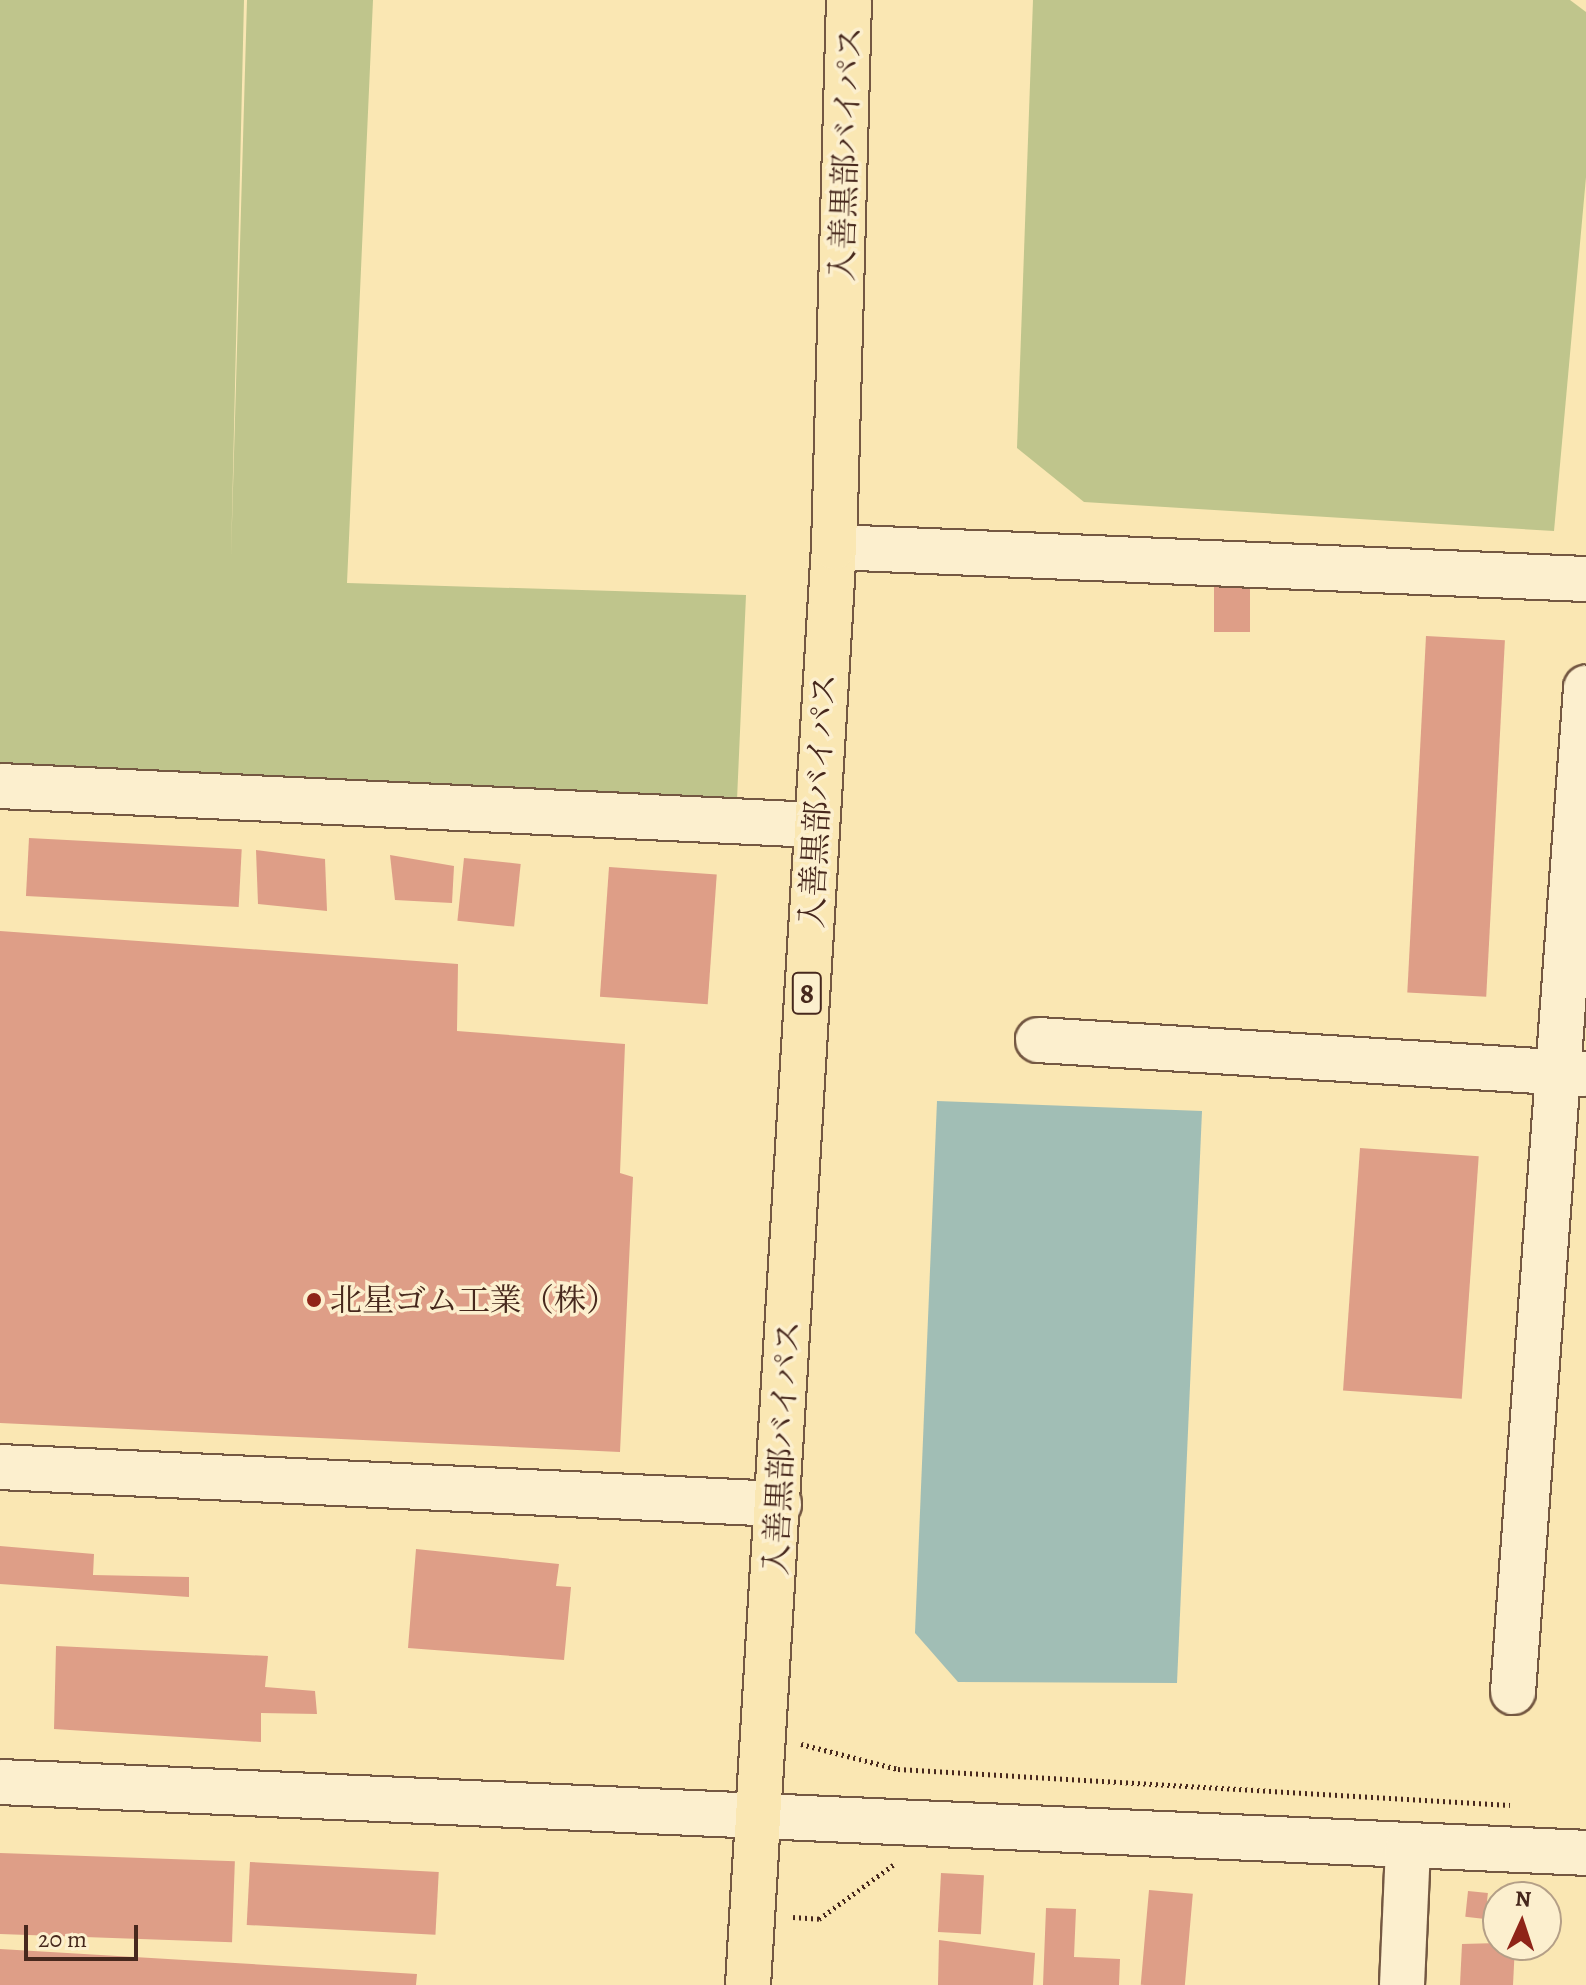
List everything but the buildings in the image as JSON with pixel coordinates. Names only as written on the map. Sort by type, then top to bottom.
[{"type":"highway","name":"入善黒部バイパス","points":[[748,1985],[765,1742],[834,547],[849,0]]},
{"type":"street","points":[[834,547],[1586,579]]},
{"type":"street","points":[[1513,1692],[1572,1073],[1586,688]]},
{"type":"street","points":[[0,786],[816,825]]},
{"type":"street","points":[[1038,1040],[1572,1073]]},
{"type":"street","points":[[0,1467],[779,1504]]},
{"type":"street","points":[[0,1782],[1586,1853]]},
{"type":"street","points":[[1402,1985],[1408,1845]]},
{"type":"path","points":[[765,1742],[816,1745],[898,1769],[1523,1806]]},
{"type":"path","points":[[753,1914],[819,1919],[894,1864],[909,1864]]},
{"type":"green space","points":[[0,0],[244,0],[231,558],[247,0],[373,0],[347,583],[746,595],[737,800],[0,767]]},
{"type":"green space","points":[[1033,0],[1570,0],[1586,12],[1586,177],[1554,531],[1084,502],[1017,448]]},
{"type":"water","points":[[937,1101],[1202,1111],[1177,1683],[958,1682],[915,1633]]},
{"type":"place","name":"北星ゴム工業（株）","points":[[314,1300]]}]
